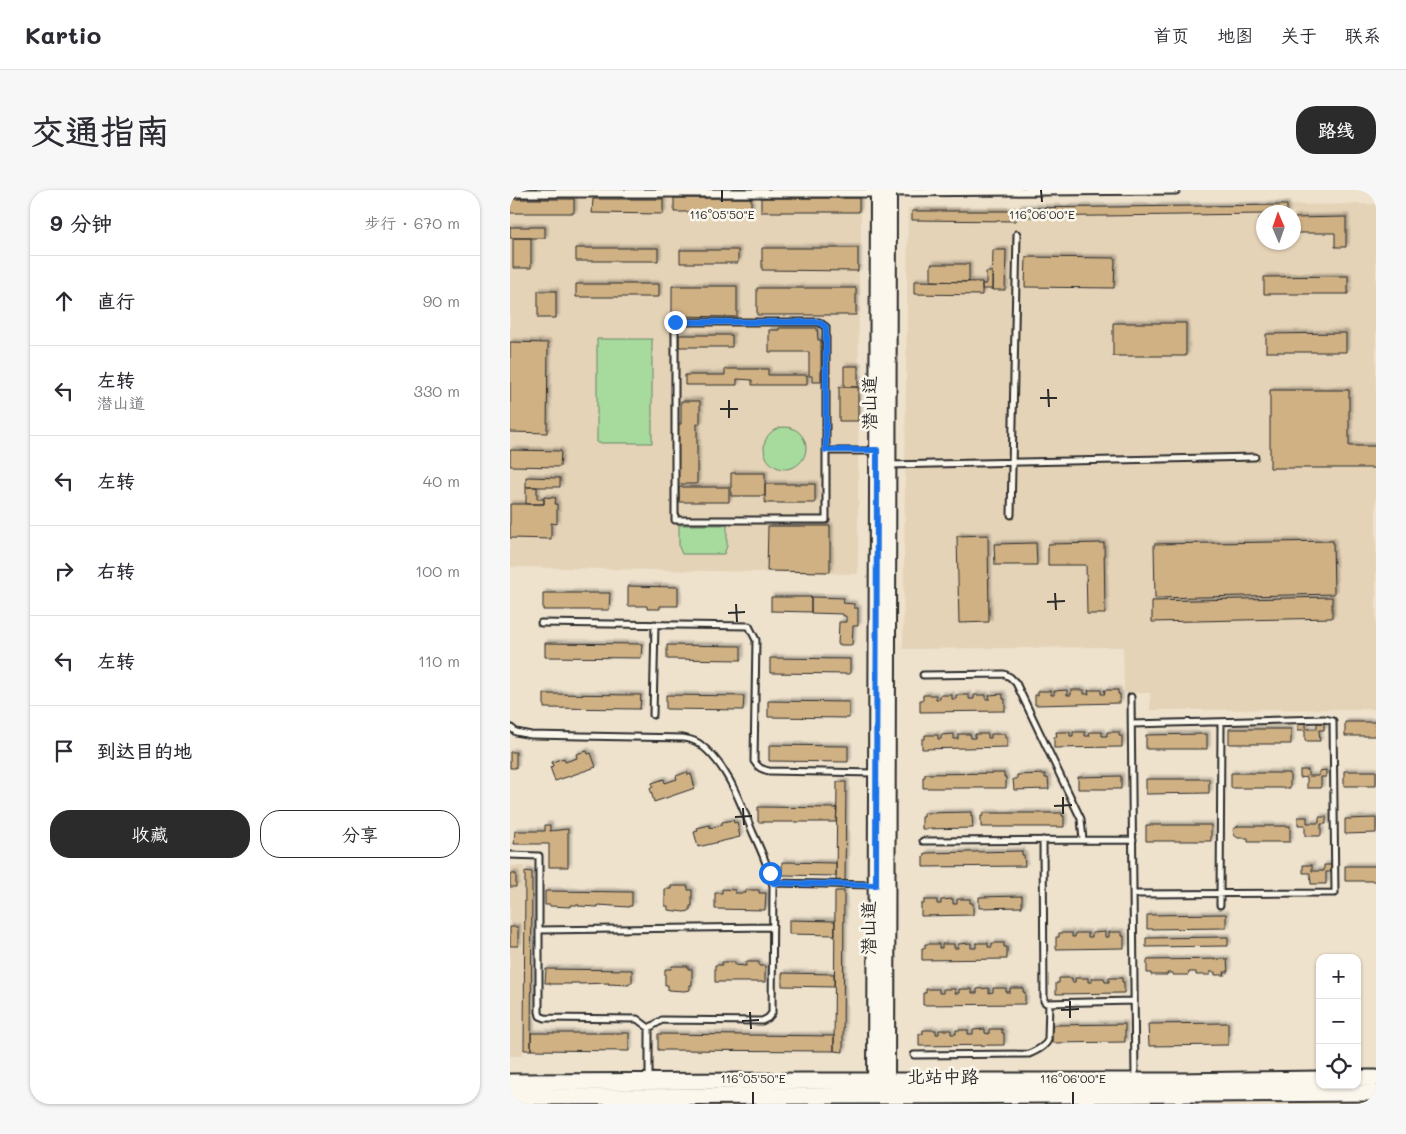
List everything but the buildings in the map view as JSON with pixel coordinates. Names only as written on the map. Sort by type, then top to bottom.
[{"type":"main road","name":"潜山道","points":[[881,1088],[876,885],[877,450],[884,191]]},
{"type":"main road","name":"潜山道","points":[[881,1088],[889,465],[884,191]]},
{"type":"main road","points":[[1361,1078],[1376,1078]]},
{"type":"main road","name":"北站中路","points":[[510,1097],[1135,1081],[1316,1079]]},
{"type":"main road","name":"北站中路","points":[[510,1082],[649,1081],[1177,1096],[1376,1093]]},
{"type":"street","points":[[510,193],[1176,190]]},
{"type":"lane","points":[[1011,515],[1018,234]]},
{"type":"lane","points":[[675,322],[819,322],[826,327],[826,450],[826,520],[675,520],[675,322]]},
{"type":"lane","points":[[826,450],[877,450]]},
{"type":"lane","points":[[889,465],[1255,457]]},
{"type":"lane","points":[[541,623],[749,626],[756,640],[754,761],[757,766],[769,771],[876,773]]},
{"type":"lane","points":[[653,715],[655,624]]},
{"type":"lane","points":[[923,675],[1004,674],[1016,683],[1081,819],[1082,840]]},
{"type":"lane","points":[[1131,697],[1135,1081]]},
{"type":"lane","points":[[1132,724],[1325,719],[1333,722],[1335,893],[1133,894]]},
{"type":"lane","points":[[1220,905],[1222,722]]},
{"type":"lane","points":[[510,727],[516,732],[531,735],[683,738],[695,741],[719,763],[732,784],[773,883],[772,1013],[762,1021],[662,1020],[649,1028]]},
{"type":"lane","points":[[1043,840],[1044,1001],[1046,1003],[1134,1001]]},
{"type":"lane","points":[[923,841],[1132,840]]},
{"type":"lane","points":[[510,855],[539,856],[540,1016],[545,1018],[637,1020],[649,1028]]},
{"type":"lane","points":[[773,883],[876,885]]},
{"type":"lane","points":[[539,930],[773,927]]},
{"type":"lane","points":[[914,1055],[1029,1054],[1036,1052],[1047,1042],[1049,1003]]},
{"type":"lane","points":[[649,1028],[649,1081]]},
{"type":"shaded area","points":[[510,190],[861,190],[861,246],[859,247],[858,574],[510,567]]},
{"type":"shaded area","points":[[1376,204],[1376,709],[1150,710],[1150,693],[1124,693],[1123,647],[903,649],[908,208],[1256,205],[1256,250],[1301,250],[1301,205],[1259,205]]},
{"type":"shaded area","points":[[510,866],[524,866],[523,1056],[510,1056]]},
{"type":"green space","points":[[597,339],[652,339],[652,443],[597,443]]},
{"type":"green space","points":[[789,427],[797,430],[803,436],[806,448],[803,460],[797,466],[781,469],[773,466],[767,460],[764,444],[767,436],[773,430]]},
{"type":"green space","points":[[679,525],[727,525],[727,546],[724,554],[682,554],[679,547]]},
{"type":"route","points":[[675,322],[819,322],[826,327],[826,450],[877,450],[876,885],[773,883],[770,873]]}]
